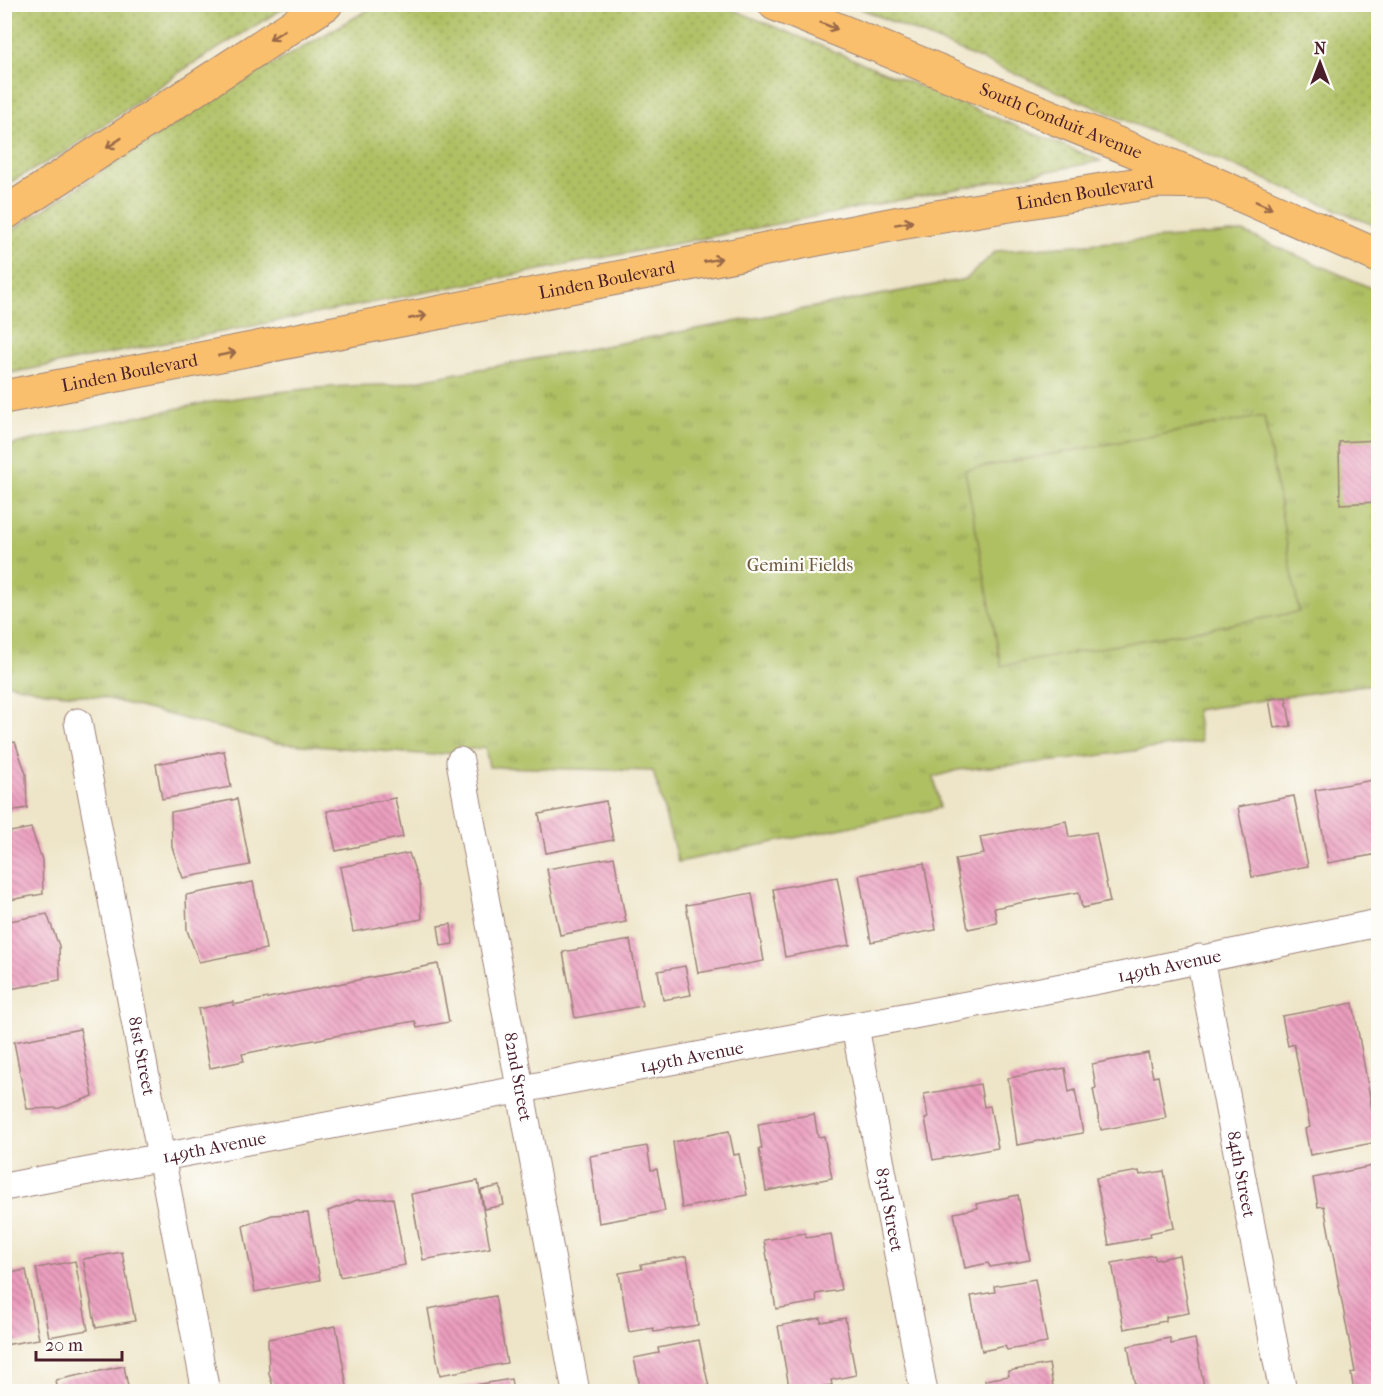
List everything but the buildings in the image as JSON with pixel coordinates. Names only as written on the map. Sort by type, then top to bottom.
[{"type":"main road","points":[[4,214],[326,4]]},
{"type":"main road","name":"South Conduit Avenue","points":[[775,4],[1211,182],[1378,256]]},
{"type":"main road","name":"Linden Boulevard","points":[[4,397],[900,223],[1107,187],[1157,181],[1211,182]]},
{"type":"street","name":"81st Street","points":[[78,722],[206,1392]]},
{"type":"street","name":"82nd Street","points":[[460,761],[576,1392]]},
{"type":"street","name":"149th Avenue","points":[[4,1187],[855,1027],[1378,923]]},
{"type":"street","name":"84th Street","points":[[1200,958],[1283,1392]]},
{"type":"street","name":"83rd Street","points":[[855,1027],[924,1392]]},
{"type":"green space","points":[[5,4],[289,5],[186,68],[67,151],[5,185]]},
{"type":"green space","points":[[378,4],[722,5],[1101,161],[5,374],[5,235],[216,97]]},
{"type":"green space","points":[[852,5],[1378,5],[1378,227]]},
{"type":"green space","name":"Gemini Fields","points":[[1243,232],[1378,291],[1378,683],[1196,710],[1201,742],[1065,760],[958,770],[934,777],[940,808],[678,862],[653,771],[489,767],[485,747],[433,755],[276,743],[101,697],[45,692],[5,683],[5,446],[149,414],[246,396],[344,386],[393,385],[966,279],[996,251]]},
{"type":"green space","points":[[1264,416],[1299,612],[1001,666],[965,470]]}]
